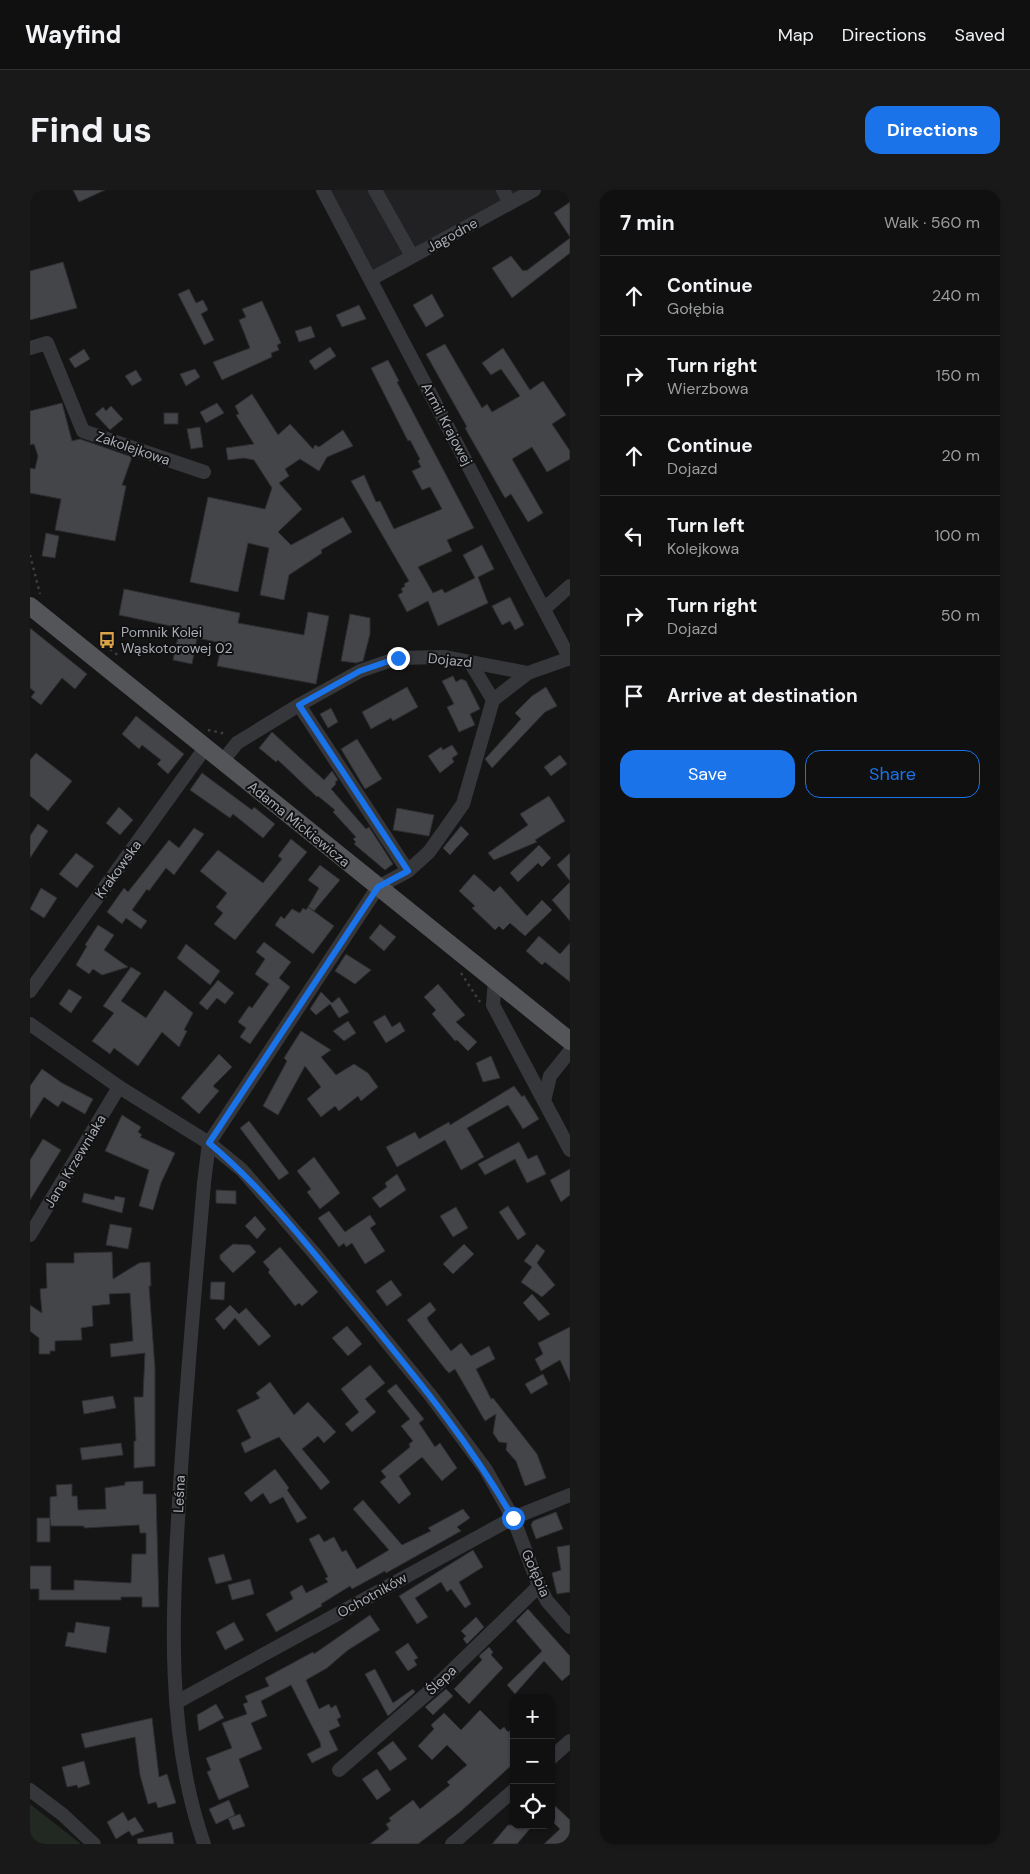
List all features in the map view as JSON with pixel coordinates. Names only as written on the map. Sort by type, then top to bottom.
[{"type":"main road","name":"Adama Mickiewicza","points":[[36,603],[222,762],[570,1041]]},
{"type":"street","name":"Armii Krajowej","points":[[323,190],[570,658]]},
{"type":"street","points":[[375,190],[412,256]]},
{"type":"street","points":[[503,190],[510,203]]},
{"type":"street","name":"Jagodne","points":[[371,279],[534,190]]},
{"type":"street","name":"Zakolejkowa","points":[[30,348],[47,343],[83,431],[204,472]]},
{"type":"street","points":[[544,609],[570,586]]},
{"type":"street","name":"Dojazd","points":[[222,762],[237,744],[299,705],[360,671],[398,658],[445,657],[528,673]]},
{"type":"street","points":[[209,1143],[378,887],[408,871],[429,852],[463,804],[493,700],[528,673],[570,658]]},
{"type":"street","points":[[470,662],[493,700]]},
{"type":"street","points":[[299,705],[408,871]]},
{"type":"street","name":"Krakowska","points":[[30,990],[205,748]]},
{"type":"street","points":[[495,979],[493,1005],[570,1150]]},
{"type":"street","points":[[30,1024],[119,1087]]},
{"type":"street","points":[[544,1101],[550,1076],[570,1051]]},
{"type":"street","name":"Gołębia","points":[[119,1087],[209,1143],[242,1170],[314,1253],[431,1396],[486,1470],[513,1518],[539,1586],[547,1601],[570,1627]]},
{"type":"street","name":"Jana Krzewniaka","points":[[30,1235],[119,1087]]},
{"type":"street","name":"Leśna","points":[[204,1844],[181,1747],[176,1702],[175,1576],[182,1447],[203,1192],[209,1143]]},
{"type":"street","name":"Ochotników","points":[[176,1702],[513,1518],[570,1495]]},
{"type":"street","name":"Ślepa","points":[[339,1770],[440,1683],[539,1586]]},
{"type":"street","points":[[555,1754],[570,1741]]},
{"type":"street","points":[[30,1790],[62,1814],[94,1844]]},
{"type":"street","points":[[452,1844],[510,1793]]},
{"type":"path","points":[[30,555],[36,603]]},
{"type":"shaded area","points":[[323,190],[534,190],[371,279]]},
{"type":"shaded area","points":[[30,1804],[81,1844],[30,1844]]},
{"type":"building","points":[[73,190],[105,190],[79,202]]},
{"type":"building","points":[[570,202],[570,237],[554,213]]},
{"type":"building","points":[[570,238],[570,253],[512,298],[492,268],[511,256],[523,271],[526,271]]},
{"type":"building","points":[[63,262],[77,308],[30,320],[30,271]]},
{"type":"building","points":[[189,289],[196,303],[203,300],[208,310],[201,314],[214,340],[204,345],[178,294]]},
{"type":"building","points":[[432,294],[444,316],[426,327],[413,305]]},
{"type":"building","points":[[262,301],[281,343],[277,345],[279,350],[271,353],[272,357],[222,380],[213,362],[250,348],[239,320],[246,317],[242,309]]},
{"type":"building","points":[[359,305],[366,319],[342,327],[336,315]]},
{"type":"building","points":[[311,326],[315,337],[299,342],[295,331]]},
{"type":"building","points":[[445,344],[482,408],[487,404],[492,412],[520,396],[501,369],[491,375],[482,363],[503,348],[530,390],[543,381],[566,415],[552,424],[570,451],[570,459],[547,472],[532,447],[512,459],[543,513],[528,522],[511,494],[505,498],[426,354]]},
{"type":"building","points":[[330,347],[336,356],[315,370],[309,361]]},
{"type":"building","points":[[84,349],[90,359],[75,368],[69,359]]},
{"type":"building","points":[[388,360],[399,381],[397,382],[474,528],[447,540],[452,551],[418,567],[433,593],[442,589],[445,593],[475,578],[463,555],[482,545],[494,569],[478,577],[488,603],[438,626],[428,601],[407,612],[398,595],[403,592],[401,589],[405,586],[404,584],[409,581],[351,481],[364,475],[376,502],[380,501],[394,529],[442,509],[430,487],[422,490],[412,471],[421,467],[418,461],[420,459],[410,440],[408,441],[371,368]]},
{"type":"building","points":[[195,369],[200,377],[186,386],[180,374]]},
{"type":"building","points":[[136,370],[142,380],[132,386],[125,376]]},
{"type":"building","points":[[252,394],[278,435],[290,424],[313,449],[315,445],[319,447],[343,430],[353,446],[327,457],[319,471],[300,459],[285,469],[289,476],[279,483],[302,509],[278,532],[291,545],[343,517],[352,532],[321,550],[322,553],[289,575],[284,600],[260,595],[269,548],[248,543],[238,592],[190,582],[208,497],[265,509],[272,488],[254,460],[244,458],[228,460],[226,448],[254,444],[236,415],[239,414],[235,406]]},
{"type":"building","points":[[62,403],[72,441],[80,439],[132,457],[122,485],[126,486],[115,541],[55,530],[61,499],[30,493],[30,468],[35,469],[38,456],[34,444],[30,445],[30,411]]},
{"type":"building","points":[[217,403],[224,413],[206,423],[200,412]]},
{"type":"building","points":[[111,406],[123,419],[110,430],[95,414],[103,407],[106,411]]},
{"type":"building","points":[[164,413],[178,413],[178,424],[164,424]]},
{"type":"building","points":[[200,427],[203,447],[191,449],[187,429]]},
{"type":"building","points":[[46,533],[59,536],[55,558],[42,556]]},
{"type":"building","points":[[124,589],[240,613],[238,623],[304,635],[308,612],[329,616],[316,684],[217,666],[222,643],[197,638],[192,664],[173,660],[180,628],[119,615]]},
{"type":"building","points":[[510,597],[524,625],[515,630],[510,621],[502,625],[492,606]]},
{"type":"building","points":[[350,614],[370,618],[370,634],[363,661],[356,663],[341,661]]},
{"type":"building","points":[[30,628],[87,674],[75,689],[62,678],[41,705],[31,697],[35,692],[30,688]]},
{"type":"building","points":[[453,676],[456,682],[461,679],[466,681],[480,709],[470,714],[475,725],[459,732],[447,707],[454,704],[442,681]]},
{"type":"building","points":[[407,687],[418,707],[393,721],[391,718],[371,729],[362,712]]},
{"type":"building","points":[[546,687],[557,706],[545,712],[492,768],[485,759],[521,719],[515,713],[532,696]]},
{"type":"building","points":[[331,708],[338,722],[328,728],[320,714]]},
{"type":"building","points":[[136,716],[184,754],[168,774],[157,764],[161,760],[142,745],[139,749],[122,734]]},
{"type":"building","points":[[272,732],[324,780],[332,771],[338,780],[331,789],[366,829],[369,827],[393,864],[385,870],[354,844],[356,842],[353,839],[356,837],[333,812],[335,810],[317,797],[278,760],[276,762],[259,748]]},
{"type":"building","points":[[357,739],[382,779],[365,789],[341,749]]},
{"type":"building","points":[[452,745],[458,754],[452,758],[454,762],[440,773],[428,756],[441,747],[443,750]]},
{"type":"building","points":[[36,753],[72,781],[48,811],[30,796],[30,760]]},
{"type":"building","points":[[560,755],[567,764],[551,776],[544,767]]},
{"type":"building","points":[[202,773],[252,810],[254,807],[275,824],[263,838],[233,814],[230,818],[190,790]]},
{"type":"building","points":[[549,796],[565,821],[535,840],[537,842],[494,860],[488,853],[528,825],[520,814]]},
{"type":"building","points":[[119,807],[133,820],[120,835],[106,823]]},
{"type":"building","points":[[397,808],[434,815],[429,836],[393,830]]},
{"type":"building","points":[[38,824],[48,831],[30,858],[30,836]]},
{"type":"building","points":[[461,826],[469,834],[450,855],[443,848]]},
{"type":"building","points":[[194,828],[204,834],[174,875],[166,868],[149,891],[147,889],[132,910],[147,921],[141,929],[126,918],[122,924],[107,912],[124,888],[128,892],[169,840],[179,848]]},
{"type":"building","points":[[291,839],[307,852],[235,940],[214,924],[223,913],[216,907],[227,893],[200,871],[218,850],[263,883],[282,859],[278,856]]},
{"type":"building","points":[[539,845],[551,858],[542,867],[538,863],[518,882],[510,873]]},
{"type":"building","points":[[76,853],[94,866],[77,888],[59,874]]},
{"type":"building","points":[[570,853],[570,881],[557,865]]},
{"type":"building","points":[[320,865],[340,880],[314,911],[308,907],[319,888],[308,880]]},
{"type":"building","points":[[474,874],[494,892],[500,886],[527,916],[542,900],[552,910],[525,936],[510,923],[503,930],[499,926],[495,930],[472,908],[475,906],[459,891]]},
{"type":"building","points":[[570,882],[570,921],[552,900]]},
{"type":"building","points":[[41,888],[57,898],[44,918],[30,909]]},
{"type":"building","points":[[308,907],[334,926],[313,954],[275,925],[281,916],[284,919],[292,909],[300,913],[303,908],[306,910]]},
{"type":"building","points":[[380,924],[396,937],[384,951],[369,938]]},
{"type":"building","points":[[98,925],[114,935],[104,950],[128,967],[102,975],[93,969],[89,974],[76,965],[87,946],[85,945]]},
{"type":"building","points":[[539,936],[560,954],[570,943],[570,982],[545,962],[542,965],[526,951]]},
{"type":"building","points":[[264,942],[291,962],[279,978],[290,987],[250,1044],[240,1037],[246,1028],[238,1022],[249,1006],[252,1008],[269,984],[255,974],[265,959],[256,952]]},
{"type":"building","points":[[186,944],[220,971],[210,985],[177,958]]},
{"type":"building","points":[[346,954],[371,970],[355,984],[335,971]]},
{"type":"building","points":[[131,967],[141,973],[121,1001],[146,1018],[165,990],[193,1013],[184,1030],[187,1031],[179,1047],[162,1032],[138,1066],[114,1048],[110,1054],[92,1041],[114,1013],[103,1006]]},
{"type":"building","points":[[218,980],[234,993],[225,1004],[217,998],[207,1010],[199,1003]]},
{"type":"building","points":[[438,984],[465,1015],[456,1022],[477,1042],[468,1051],[457,1040],[455,1041],[432,1014],[436,1010],[424,997]]},
{"type":"building","points":[[69,989],[82,997],[71,1013],[59,1004]]},
{"type":"building","points":[[321,992],[332,1003],[339,997],[349,1012],[339,1018],[330,1004],[316,1015],[310,1009]]},
{"type":"building","points":[[385,1015],[392,1027],[400,1022],[405,1031],[386,1043],[373,1022]]},
{"type":"building","points":[[348,1021],[356,1033],[344,1041],[333,1031]]},
{"type":"building","points":[[301,1031],[331,1050],[321,1057],[336,1075],[354,1064],[368,1073],[378,1087],[361,1101],[358,1096],[339,1111],[335,1106],[321,1117],[307,1099],[321,1087],[305,1066],[278,1115],[263,1106],[287,1061],[284,1058]]},
{"type":"building","points":[[219,1054],[232,1067],[213,1086],[219,1091],[199,1114],[181,1098]]},
{"type":"building","points":[[491,1056],[500,1078],[483,1082],[476,1063]]},
{"type":"building","points":[[42,1069],[62,1083],[93,1099],[85,1114],[62,1101],[58,1107],[44,1097],[30,1119],[30,1086]]},
{"type":"building","points":[[514,1086],[522,1097],[524,1095],[539,1119],[523,1129],[508,1105],[467,1128],[484,1157],[461,1170],[445,1140],[397,1167],[386,1147],[415,1132],[419,1139],[449,1122],[450,1125]]},
{"type":"building","points":[[122,1115],[141,1127],[138,1132],[142,1135],[140,1137],[175,1153],[161,1183],[153,1210],[139,1206],[149,1170],[105,1151]]},
{"type":"building","points":[[249,1121],[289,1173],[279,1180],[240,1128]]},
{"type":"building","points":[[43,1139],[61,1150],[30,1200],[30,1160]]},
{"type":"building","points":[[519,1142],[528,1159],[537,1155],[546,1174],[527,1183],[515,1159],[485,1175],[478,1164]]},
{"type":"building","points":[[314,1157],[340,1193],[320,1209],[307,1192],[311,1189],[297,1171]]},
{"type":"building","points":[[570,1169],[570,1195],[561,1202],[550,1180]]},
{"type":"building","points":[[397,1174],[406,1190],[380,1208],[372,1198],[387,1187],[385,1183]]},
{"type":"building","points":[[216,1190],[236,1191],[236,1204],[216,1203]]},
{"type":"building","points":[[84,1193],[114,1200],[115,1196],[125,1198],[122,1213],[82,1202]]},
{"type":"building","points":[[508,1206],[526,1234],[518,1240],[499,1212]]},
{"type":"building","points":[[456,1207],[468,1228],[453,1237],[440,1216]]},
{"type":"building","points":[[329,1211],[345,1232],[370,1215],[376,1224],[370,1228],[385,1251],[365,1264],[352,1243],[346,1247],[344,1243],[339,1247],[318,1218]]},
{"type":"building","points":[[255,1216],[266,1229],[257,1239],[245,1226]]},
{"type":"building","points":[[110,1224],[132,1228],[128,1249],[106,1245]]},
{"type":"building","points":[[233,1244],[250,1245],[256,1252],[233,1273],[220,1259],[220,1255]]},
{"type":"building","points":[[464,1244],[474,1254],[453,1274],[443,1264]]},
{"type":"building","points":[[537,1244],[545,1251],[537,1263],[555,1285],[542,1297],[521,1282],[532,1267],[524,1261]]},
{"type":"building","points":[[280,1247],[318,1292],[302,1306],[299,1303],[295,1306],[268,1272],[270,1270],[263,1262]]},
{"type":"building","points":[[112,1252],[113,1279],[139,1263],[150,1262],[151,1286],[149,1286],[155,1369],[155,1466],[134,1468],[134,1441],[136,1441],[134,1397],[143,1397],[145,1353],[111,1357],[110,1344],[133,1341],[130,1293],[109,1294],[110,1304],[92,1306],[93,1326],[81,1328],[82,1340],[55,1341],[55,1351],[50,1351],[50,1354],[39,1354],[39,1338],[30,1331],[30,1305],[42,1313],[40,1289],[47,1288],[46,1263],[74,1263],[74,1253]]},
{"type":"building","points":[[391,1280],[402,1295],[387,1306],[376,1291]]},
{"type":"building","points":[[211,1282],[225,1282],[224,1300],[210,1299]]},
{"type":"building","points":[[532,1294],[550,1314],[539,1321],[523,1303]]},
{"type":"building","points":[[430,1302],[436,1310],[427,1318],[451,1351],[461,1343],[471,1356],[489,1346],[495,1359],[476,1369],[491,1399],[493,1398],[537,1454],[546,1478],[525,1486],[516,1461],[506,1450],[507,1443],[499,1442],[493,1433],[496,1414],[485,1421],[455,1369],[449,1373],[446,1370],[407,1320]]},
{"type":"building","points":[[230,1305],[239,1314],[246,1308],[271,1336],[259,1346],[235,1318],[224,1330],[215,1319]]},
{"type":"building","points":[[347,1326],[362,1344],[348,1356],[332,1338]]},
{"type":"building","points":[[570,1327],[570,1382],[560,1360],[541,1371],[535,1359],[543,1354],[538,1343]]},
{"type":"building","points":[[370,1365],[385,1383],[365,1399],[376,1412],[352,1432],[345,1424],[359,1412],[341,1389]]},
{"type":"building","points":[[543,1374],[548,1384],[531,1394],[525,1384]]},
{"type":"building","points":[[270,1382],[294,1415],[308,1402],[336,1432],[324,1443],[318,1436],[302,1449],[330,1482],[321,1490],[279,1437],[245,1453],[241,1443],[251,1438],[237,1410],[260,1398],[256,1393]]},
{"type":"building","points":[[396,1384],[424,1419],[419,1423],[435,1447],[440,1443],[457,1468],[442,1481],[422,1457],[399,1476],[411,1494],[399,1504],[380,1482],[386,1477],[381,1471],[410,1447],[409,1444],[413,1441],[401,1426],[410,1419],[387,1391]]},
{"type":"building","points":[[113,1396],[116,1408],[84,1414],[82,1401]]},
{"type":"building","points":[[121,1443],[123,1455],[82,1460],[80,1448]]},
{"type":"building","points":[[275,1469],[307,1518],[297,1523],[283,1497],[270,1504],[263,1493],[251,1502],[244,1493]]},
{"type":"building","points":[[143,1481],[143,1494],[156,1494],[159,1607],[142,1607],[142,1597],[121,1597],[121,1600],[39,1600],[39,1589],[30,1589],[30,1566],[51,1566],[51,1590],[74,1590],[74,1580],[131,1583],[132,1554],[146,1554],[146,1533],[140,1533],[139,1525],[84,1528],[84,1526],[51,1526],[50,1519],[50,1542],[37,1542],[37,1518],[50,1518],[50,1497],[57,1496],[56,1485],[72,1484],[72,1496],[77,1496],[78,1510],[106,1509],[105,1488],[125,1485],[125,1482]]},
{"type":"building","points":[[363,1500],[402,1545],[431,1531],[428,1528],[463,1509],[470,1518],[457,1527],[461,1531],[386,1573],[385,1571],[352,1589],[350,1586],[321,1604],[322,1606],[276,1632],[266,1614],[293,1599],[290,1592],[302,1585],[306,1593],[328,1582],[325,1578],[328,1577],[309,1539],[319,1534],[324,1542],[334,1537],[342,1552],[346,1550],[357,1569],[389,1550],[353,1509]]},
{"type":"building","points":[[556,1512],[563,1529],[536,1539],[531,1525],[533,1521]]},
{"type":"building","points":[[570,1545],[570,1592],[557,1594],[552,1573],[561,1570],[557,1547]]},
{"type":"building","points":[[473,1550],[483,1567],[459,1582],[471,1604],[465,1608],[451,1589],[447,1592],[441,1582],[415,1598],[428,1617],[417,1624],[399,1596]]},
{"type":"building","points":[[224,1554],[232,1580],[216,1584],[208,1558]]},
{"type":"building","points":[[250,1579],[254,1594],[232,1600],[228,1585]]},
{"type":"building","points":[[528,1609],[570,1656],[570,1674],[562,1681],[544,1661],[515,1694],[507,1685],[542,1651],[516,1621]]},
{"type":"building","points":[[370,1615],[380,1630],[348,1650],[327,1668],[306,1680],[319,1709],[329,1704],[331,1708],[336,1705],[341,1717],[337,1719],[340,1726],[329,1731],[338,1750],[312,1763],[307,1754],[321,1747],[320,1742],[291,1685],[261,1701],[267,1716],[251,1723],[262,1749],[239,1759],[249,1787],[219,1800],[207,1772],[211,1770],[206,1758],[232,1748],[222,1723],[247,1714],[243,1704],[248,1702],[245,1696],[269,1686],[265,1678],[313,1652],[314,1654]]},
{"type":"building","points":[[476,1617],[484,1627],[467,1644],[463,1639],[466,1636],[461,1631]]},
{"type":"building","points":[[76,1622],[110,1627],[106,1653],[65,1646],[68,1632],[74,1633]]},
{"type":"building","points":[[234,1622],[244,1640],[225,1650],[216,1632]]},
{"type":"building","points":[[408,1643],[418,1658],[414,1660],[417,1665],[408,1671],[395,1652]]},
{"type":"building","points":[[489,1647],[493,1652],[491,1655],[503,1668],[469,1704],[454,1689],[482,1660],[479,1656]]},
{"type":"building","points":[[375,1669],[393,1703],[413,1689],[415,1692],[388,1716],[365,1674]]},
{"type":"building","points":[[446,1689],[453,1696],[433,1715],[425,1707]]},
{"type":"building","points":[[216,1704],[224,1718],[199,1731],[197,1715]]},
{"type":"building","points":[[480,1710],[500,1730],[504,1727],[508,1732],[510,1731],[510,1767],[460,1812],[418,1844],[370,1844],[389,1829],[386,1824],[391,1821],[389,1818],[413,1800],[420,1809],[450,1785],[447,1782],[467,1765],[447,1745],[432,1760],[418,1746],[434,1729],[431,1725],[444,1713],[461,1730]]},
{"type":"building","points":[[152,1718],[159,1777],[167,1774],[176,1803],[158,1808],[156,1802],[148,1804],[140,1775],[135,1737],[85,1748],[81,1734]]},
{"type":"building","points":[[393,1741],[407,1759],[390,1771],[377,1753]]},
{"type":"building","points":[[84,1761],[90,1784],[78,1788],[77,1785],[67,1787],[62,1767]]},
{"type":"building","points":[[377,1769],[391,1790],[377,1800],[362,1779]]},
{"type":"building","points":[[229,1800],[235,1815],[216,1824],[209,1809]]},
{"type":"building","points":[[555,1806],[570,1820],[570,1840],[565,1844],[544,1844],[560,1829],[555,1824]]},
{"type":"building","points":[[123,1812],[128,1821],[135,1817],[144,1831],[132,1836],[129,1831],[116,1839],[107,1822]]},
{"type":"building","points":[[240,1814],[245,1826],[233,1830],[228,1818]]},
{"type":"building","points":[[508,1825],[510,1825],[510,1829],[530,1829],[517,1844],[492,1844]]},
{"type":"building","points":[[172,1832],[174,1844],[138,1844],[137,1839]]},
{"type":"place","name":"Pomnik Kolei Wąskotorowej 02","points":[[107,640]]},
{"type":"route","points":[[398,658],[360,671],[299,705],[408,871],[378,887],[209,1143],[242,1170],[314,1253],[431,1396],[486,1470],[513,1518]]}]
